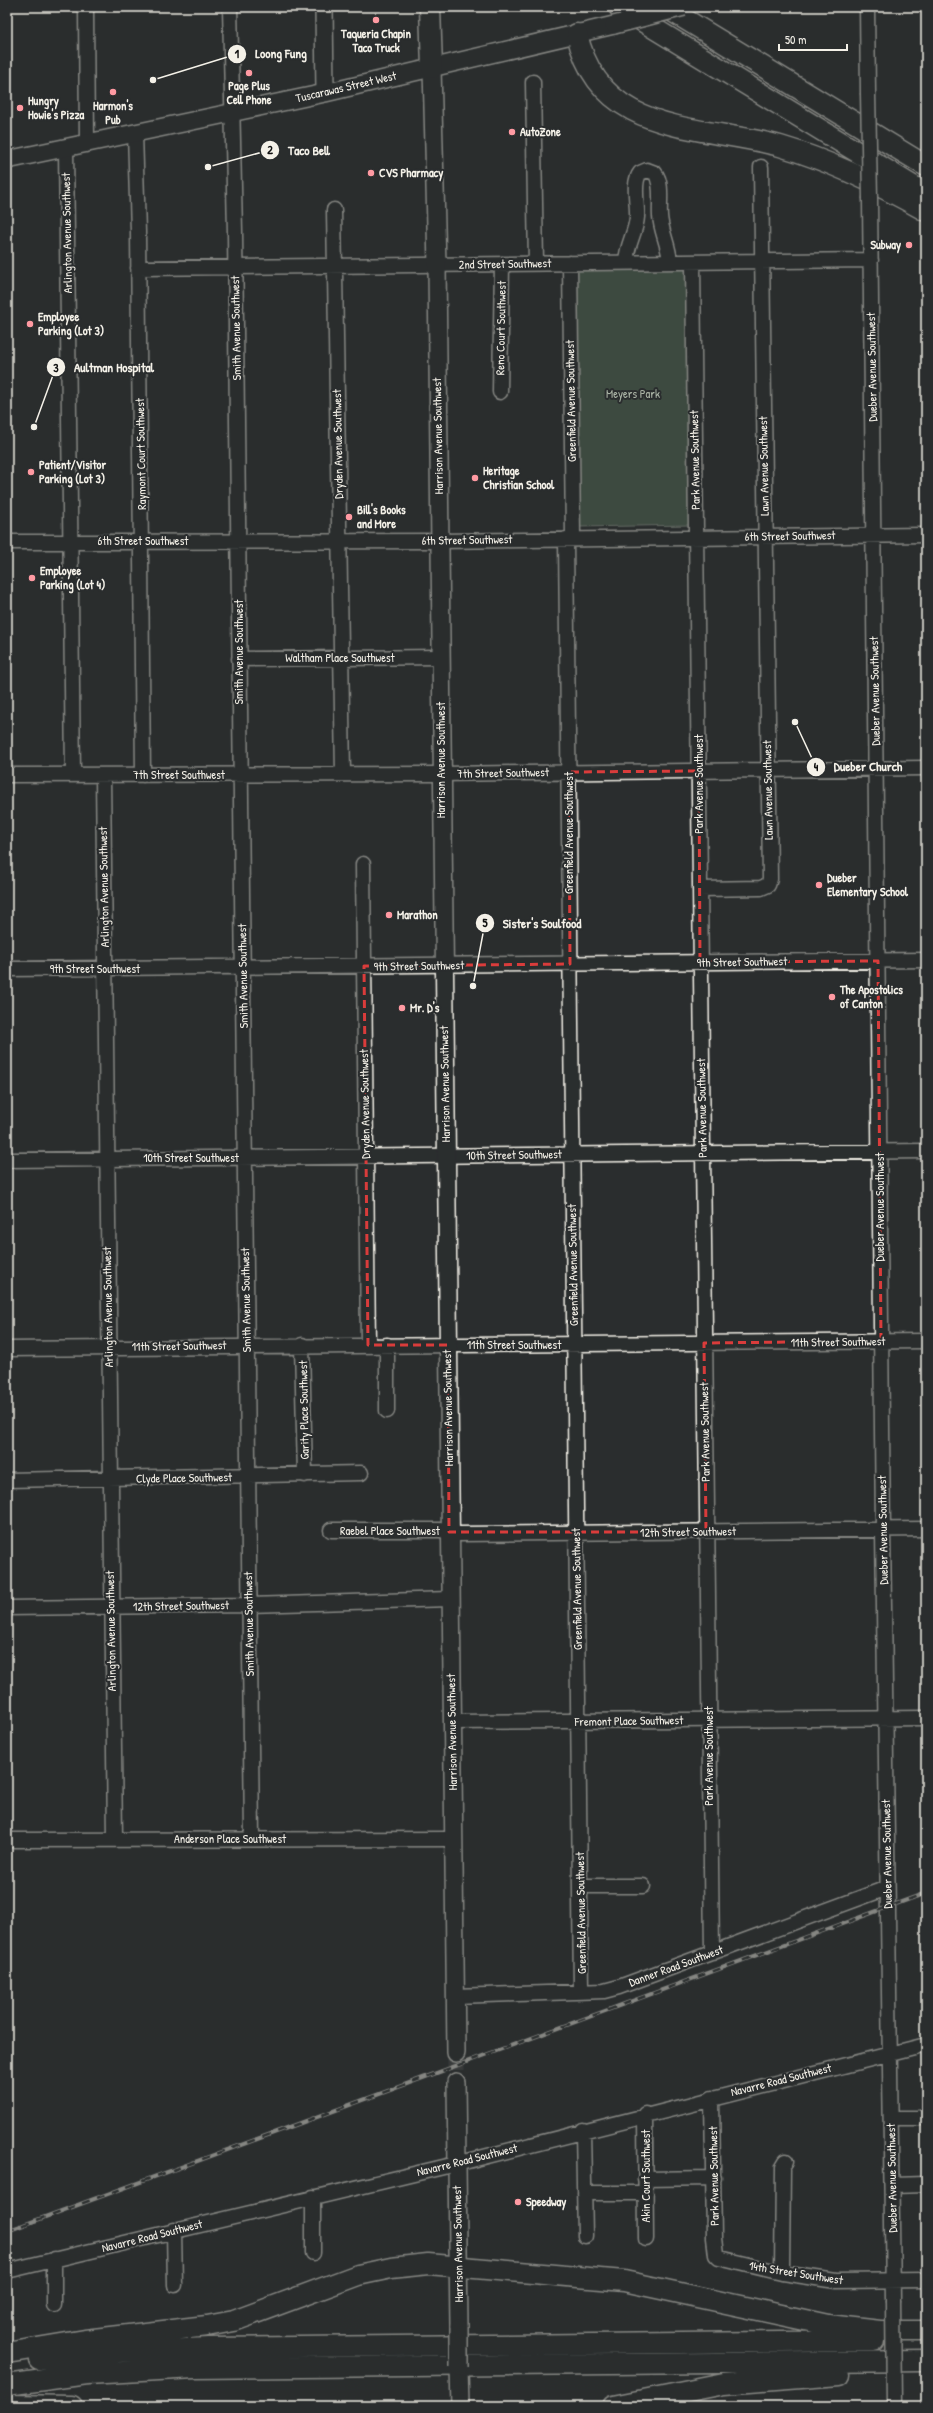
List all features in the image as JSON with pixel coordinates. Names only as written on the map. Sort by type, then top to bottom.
[{"type":"highway","points":[[430,7],[432,68]]},
{"type":"highway","points":[[666,7],[926,166]]},
{"type":"highway","points":[[617,16],[926,194]]},
{"type":"highway","points":[[577,34],[582,55],[597,81],[610,95],[638,114],[670,124],[739,136],[781,147],[846,171],[926,211]]},
{"type":"highway","points":[[785,80],[885,129],[926,153]]},
{"type":"highway","points":[[7,2353],[85,2340],[207,2326],[234,2321],[337,2282],[377,2270],[422,2265],[458,2266],[624,2281],[828,2325],[880,2331],[926,2331]]},
{"type":"highway","points":[[7,2364],[119,2352],[209,2348],[926,2341]]},
{"type":"highway","points":[[7,2385],[87,2374],[195,2368],[926,2361]]},
{"type":"highway","points":[[613,2406],[747,2381],[836,2375],[926,2373]]},
{"type":"highway","points":[[7,2405],[72,2406]]},
{"type":"main road","points":[[324,7],[325,93]]},
{"type":"main road","name":"Tuscarawas Street West","points":[[7,160],[325,93],[577,34],[617,16],[684,7]]},
{"type":"main road","name":"Harrison Avenue Southwest","points":[[432,68],[437,264],[443,965],[456,2053]]},
{"type":"main road","name":"Harrison Avenue Southwest","points":[[456,2082],[460,2401]]},
{"type":"street","points":[[86,7],[87,143]]},
{"type":"street","name":"Smith Avenue Southwest","points":[[230,7],[236,268],[252,1839]]},
{"type":"street","name":"Dueber Avenue Southwest","points":[[867,7],[894,2406]]},
{"type":"street","points":[[533,82],[536,263]]},
{"type":"street","name":"Raymont Court Southwest","points":[[135,133],[142,541],[143,775]]},
{"type":"street","name":"Arlington Avenue Southwest","points":[[66,148],[72,775]]},
{"type":"street","name":"Lawn Avenue Southwest","points":[[700,889],[761,888],[768,885],[770,879],[767,770],[766,536],[761,262],[761,167]]},
{"type":"street","points":[[626,263],[626,248],[636,220],[636,180],[640,173],[647,170],[655,173],[658,180],[660,220],[668,244],[670,262]]},
{"type":"street","name":"Dryden Avenue Southwest","points":[[334,210],[343,774]]},
{"type":"street","name":"2nd Street Southwest","points":[[138,268],[871,260]]},
{"type":"street","name":"Park Avenue Southwest","points":[[693,262],[706,1532],[712,1953]]},
{"type":"street","name":"Greenfield Avenue Southwest","points":[[570,263],[570,964],[581,1991]]},
{"type":"street","name":"Reno Court Southwest","points":[[500,392],[502,264]]},
{"type":"street","name":"6th Street Southwest","points":[[7,542],[439,541],[926,534]]},
{"type":"street","name":"Waltham Place Southwest","points":[[239,659],[440,657]]},
{"type":"street","name":"7th Street Southwest","points":[[7,775],[441,774],[926,768]]},
{"type":"street","name":"Arlington Avenue Southwest","points":[[103,775],[110,1607],[115,1839]]},
{"type":"street","name":"Dryden Avenue Southwest","points":[[363,864],[368,1345]]},
{"type":"street","name":"9th Street Southwest","points":[[7,969],[243,968],[926,960]]},
{"type":"street","name":"10th Street Southwest","points":[[7,1160],[926,1150]]},
{"type":"street","name":"11th Street Southwest","points":[[7,1348],[926,1341]]},
{"type":"street","name":"Garity Place Southwest","points":[[302,1345],[305,1475]]},
{"type":"street","points":[[387,1345],[387,1411]]},
{"type":"street","name":"Clyde Place Southwest","points":[[7,1480],[361,1473]]},
{"type":"street","name":"12th Street Southwest","points":[[450,1532],[459,1534],[926,1529]]},
{"type":"street","name":"Raebel Place Southwest","points":[[331,1530],[440,1530],[450,1532]]},
{"type":"street","name":"12th Street Southwest","points":[[7,1608],[249,1606],[450,1599]]},
{"type":"street","name":"Fremont Place Southwest","points":[[452,1722],[926,1718]]},
{"type":"street","name":"Anderson Place Southwest","points":[[7,1840],[453,1839]]},
{"type":"street","points":[[581,1886],[643,1886]]},
{"type":"street","name":"Danner Road Southwest","points":[[455,1996],[604,1990],[619,1987],[887,1888]]},
{"type":"street","name":"Navarre Road Southwest","points":[[7,2271],[456,2164],[646,2114],[926,2045]]},
{"type":"street","name":"Park Avenue Southwest","points":[[712,2098],[716,2255]]},
{"type":"street","name":"Akin Court Southwest","points":[[646,2114],[646,2239]]},
{"type":"street","points":[[891,2118],[926,2118]]},
{"type":"street","points":[[583,2130],[585,2236]]},
{"type":"street","points":[[782,2273],[783,2166],[786,2161]]},
{"type":"street","points":[[584,2193],[714,2178]]},
{"type":"street","points":[[892,2185],[926,2184]]},
{"type":"street","points":[[313,2197],[314,2253]]},
{"type":"street","points":[[174,2230],[175,2285]]},
{"type":"street","name":"14th Street Southwest","points":[[716,2255],[729,2262],[782,2273],[836,2280],[926,2280]]},
{"type":"street","points":[[54,2259],[54,2305]]},
{"type":"highlighted area","points":[[699,771],[700,962],[878,961],[881,1341],[704,1343],[706,1532],[449,1532],[448,1345],[368,1345],[364,966],[570,964],[569,772]]},
{"type":"green space","name":"Meyers Park","points":[[686,267],[691,525],[580,527],[576,269]]},
{"type":"tunnel","points":[[456,2053],[456,2082]]},
{"type":"railway","points":[[7,2231],[926,1893]]},
{"type":"place","name":"Taqueria Chapin Taco Truck","points":[[376,20]]},
{"type":"place","name":"Page Plus Cell Phone","points":[[249,73]]},
{"type":"place","name":"Loong Fung","points":[[153,80]]},
{"type":"place","name":"Harmon's Pub","points":[[113,92]]},
{"type":"place","name":"Hungry Howie's Pizza","points":[[20,108]]},
{"type":"place","name":"AutoZone","points":[[512,132]]},
{"type":"place","name":"Taco Bell","points":[[208,167]]},
{"type":"place","name":"CVS Pharmacy","points":[[371,173]]},
{"type":"place","name":"Subway","points":[[909,245]]},
{"type":"place","name":"Employee Parking (Lot 3)","points":[[30,324]]},
{"type":"place","name":"Aultman Hospital","points":[[34,427]]},
{"type":"place","name":"Patient/Visitor Parking (Lot 3)","points":[[31,472]]},
{"type":"place","name":"Heritage Christian School","points":[[475,478]]},
{"type":"place","name":"Bill's Books and More","points":[[349,517]]},
{"type":"place","name":"Employee Parking (Lot 4)","points":[[32,578]]},
{"type":"place","name":"Dueber Church","points":[[795,722]]},
{"type":"place","name":"Dueber Elementary School","points":[[819,885]]},
{"type":"place","name":"Marathon","points":[[389,915]]},
{"type":"place","name":"Sister's Soulfood","points":[[473,986]]},
{"type":"place","name":"The Apostolics of Canton","points":[[832,997]]},
{"type":"place","name":"Mr. D's","points":[[402,1008]]},
{"type":"place","name":"Speedway","points":[[518,2202]]}]
